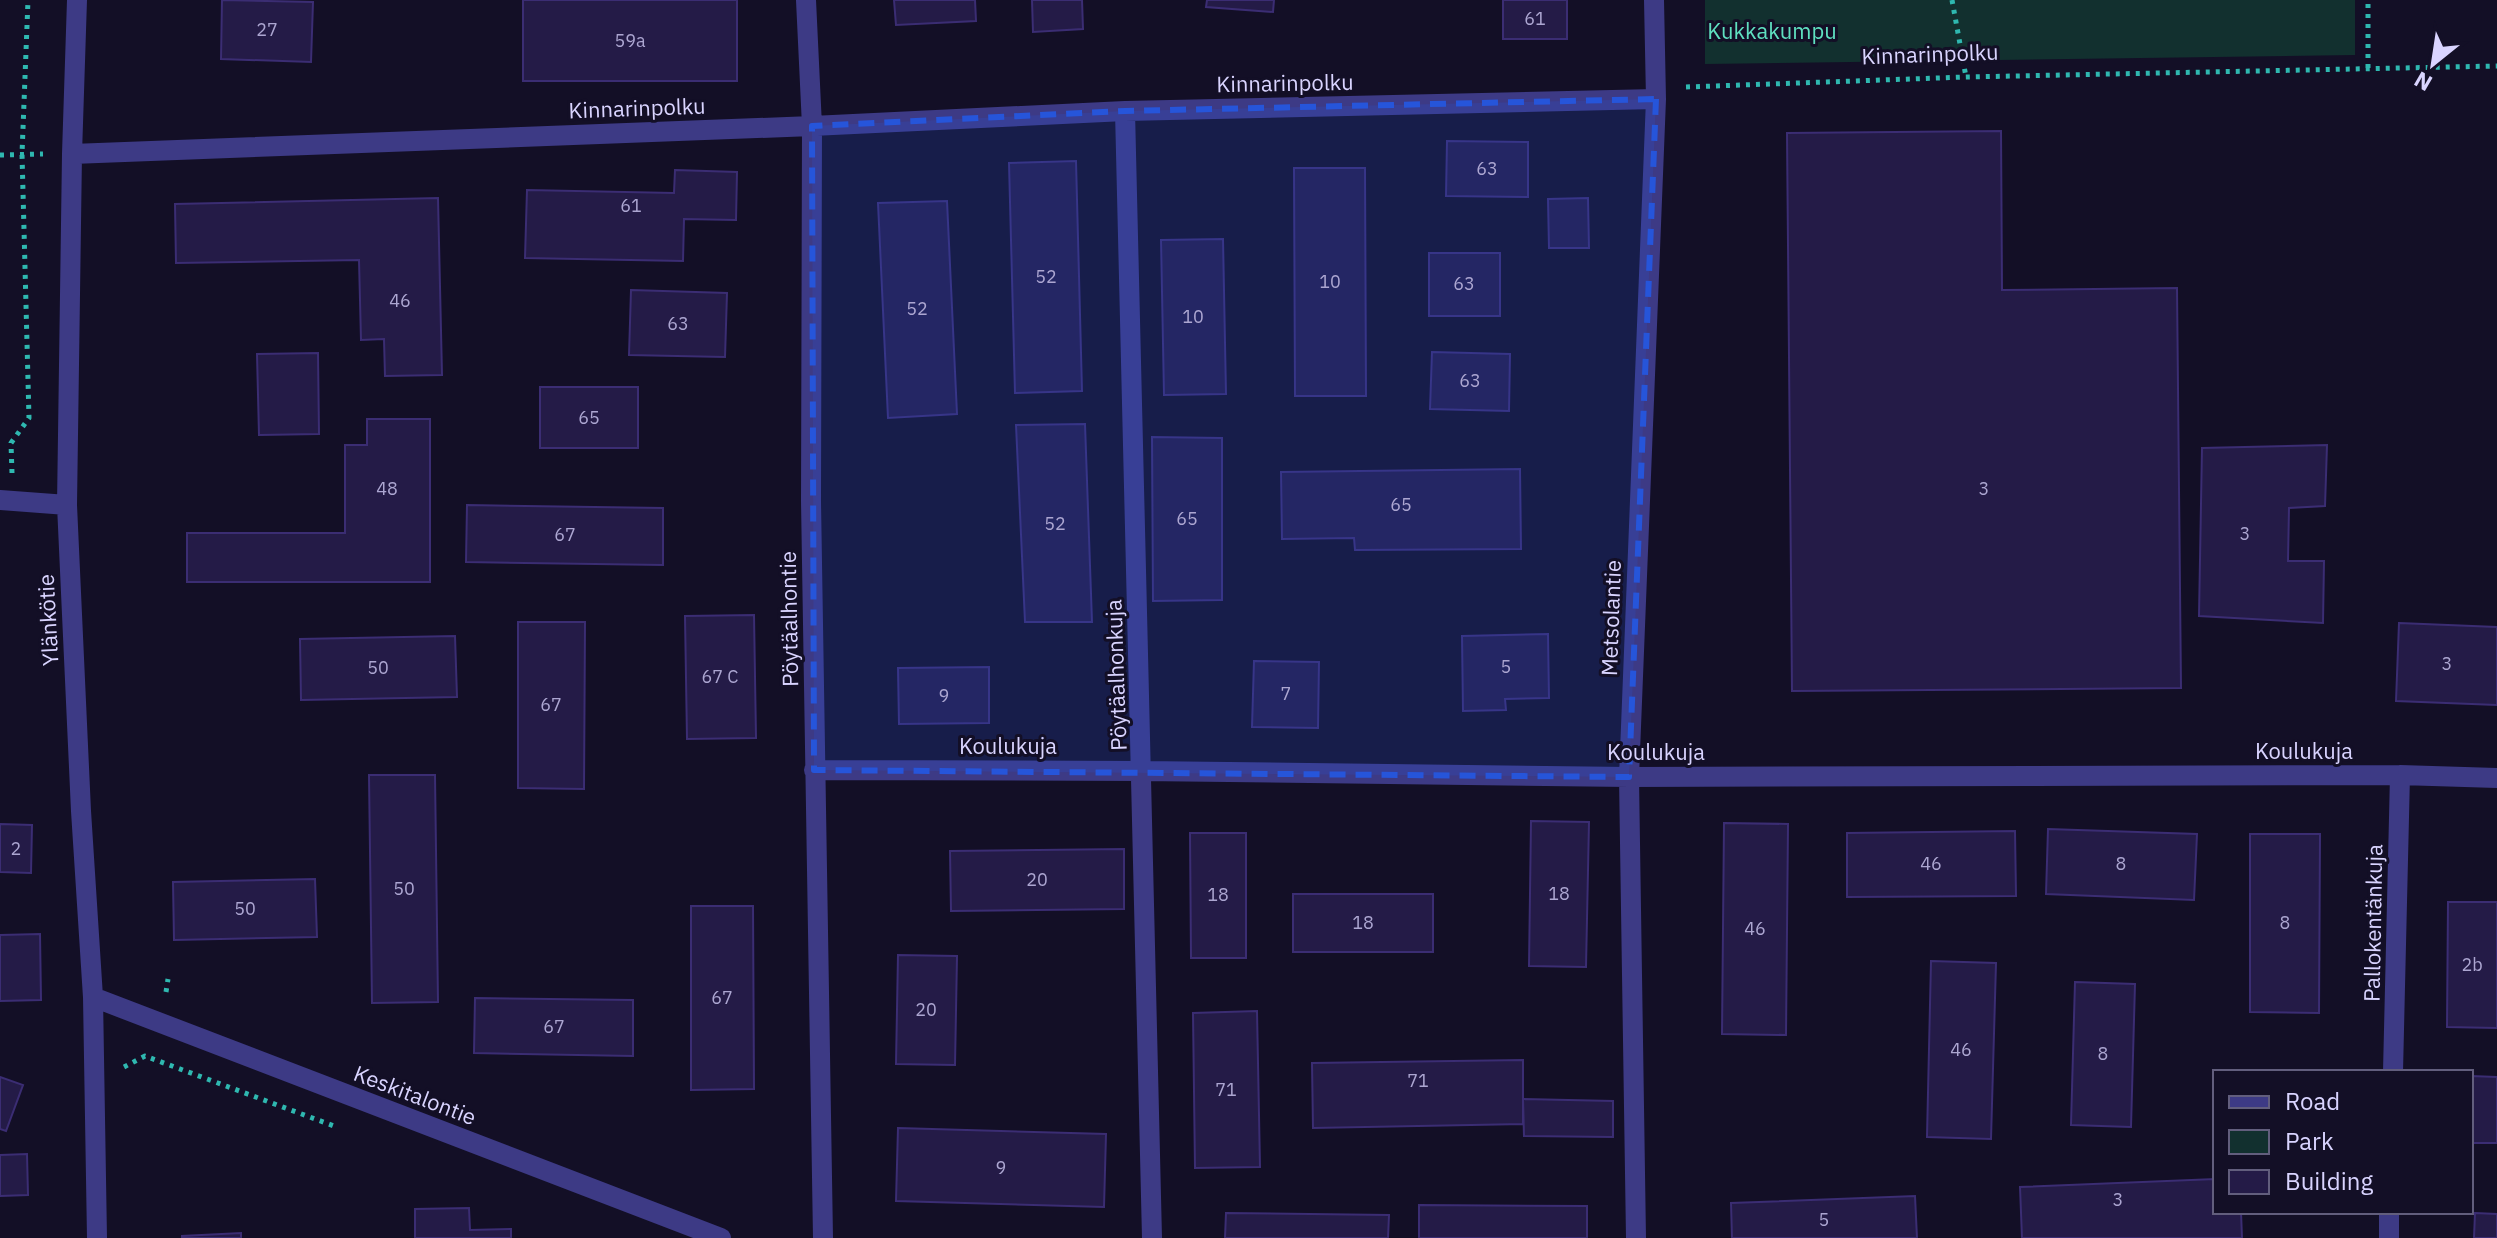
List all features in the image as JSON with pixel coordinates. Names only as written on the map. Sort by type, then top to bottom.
[{"type":"street","name":"Ylänkötie","points":[[77,0],[67,505],[93,997],[97,1238]]},
{"type":"street","name":"Pöytäalhontie","points":[[806,0],[812,126],[811,501],[823,1238]]},
{"type":"street","name":"Metsolantie","points":[[1636,1238],[1629,777],[1656,99],[1654,0]]},
{"type":"street","name":"Kinnarinpolku","points":[[72,154],[1125,111],[1656,99]]},
{"type":"street","name":"Pöytäalhonkuja","points":[[1125,111],[1152,1238]]},
{"type":"street","points":[[0,500],[67,505]]},
{"type":"street","name":"Koulukuja","points":[[814,770],[1629,777],[2400,775],[2497,778]]},
{"type":"street","name":"Pallokentänkuja","points":[[2393,1070],[2400,775]]},
{"type":"street","name":"Keskitalontie","points":[[93,997],[721,1238]]},
{"type":"street","points":[[2389,1214],[2389,1238]]},
{"type":"path","points":[[22,154],[28,0]]},
{"type":"path","points":[[1952,0],[1966,77]]},
{"type":"path","points":[[2368,0],[2368,68]]},
{"type":"path","name":"Kinnarinpolku","points":[[1656,99],[1682,88],[1966,77],[2497,66]]},
{"type":"path","points":[[0,155],[72,154]]},
{"type":"path","points":[[95,1058],[124,1068],[145,1056],[338,1128]]},
{"type":"highlighted area","points":[[1656,99],[1629,777],[814,770],[812,126],[1125,111]]},
{"type":"green space","name":"Kukkakumpu","points":[[1705,0],[2355,0],[2355,55],[1705,64]]},
{"type":"building","points":[[222,0],[313,2],[311,62],[221,59]]},
{"type":"building","points":[[523,0],[737,0],[737,81],[523,81]]},
{"type":"building","points":[[894,0],[975,0],[976,21],[896,25]]},
{"type":"building","points":[[1032,0],[1082,0],[1083,29],[1033,32]]},
{"type":"building","points":[[1207,0],[1274,0],[1273,12],[1206,7]]},
{"type":"building","points":[[1503,0],[1567,0],[1567,39],[1503,39]]},
{"type":"building","points":[[2001,131],[2002,290],[2177,288],[2181,688],[1792,691],[1787,133]]},
{"type":"building","points":[[1447,141],[1528,142],[1528,197],[1446,196]]},
{"type":"building","points":[[1076,161],[1082,391],[1015,393],[1009,163]]},
{"type":"building","points":[[1294,168],[1365,168],[1366,396],[1295,396]]},
{"type":"building","points":[[675,170],[737,172],[736,220],[684,219],[683,261],[525,258],[527,190],[674,193]]},
{"type":"building","points":[[438,198],[442,375],[385,376],[384,339],[361,340],[359,260],[176,263],[175,204]]},
{"type":"building","points":[[1588,198],[1589,248],[1549,248],[1548,199]]},
{"type":"building","points":[[947,201],[957,414],[888,418],[878,203]]},
{"type":"building","points":[[1223,239],[1226,394],[1164,395],[1161,240]]},
{"type":"building","points":[[1429,253],[1500,253],[1500,316],[1429,316]]},
{"type":"building","points":[[631,290],[727,293],[725,357],[629,355]]},
{"type":"building","points":[[1432,352],[1510,354],[1509,411],[1430,409]]},
{"type":"building","points":[[318,353],[319,434],[259,435],[257,354]]},
{"type":"building","points":[[540,387],[638,387],[638,448],[540,448]]},
{"type":"building","points":[[367,419],[430,419],[430,582],[187,582],[187,533],[345,533],[345,445],[367,445]]},
{"type":"building","points":[[1085,424],[1092,622],[1025,622],[1016,425]]},
{"type":"building","points":[[1152,437],[1222,438],[1222,600],[1153,601]]},
{"type":"building","points":[[2327,445],[2325,506],[2289,508],[2288,561],[2324,561],[2323,623],[2199,616],[2202,448]]},
{"type":"building","points":[[1520,469],[1521,549],[1355,550],[1354,538],[1282,539],[1281,472]]},
{"type":"building","points":[[467,505],[663,508],[663,565],[466,562]]},
{"type":"building","points":[[754,615],[756,738],[687,739],[685,616]]},
{"type":"building","points":[[518,622],[585,622],[584,789],[518,788]]},
{"type":"building","points":[[2399,623],[2497,627],[2497,705],[2396,701]]},
{"type":"building","points":[[1548,634],[1549,698],[1505,699],[1506,710],[1463,711],[1462,636]]},
{"type":"building","points":[[455,636],[457,697],[301,700],[300,639]]},
{"type":"building","points":[[1254,661],[1319,662],[1318,728],[1252,727]]},
{"type":"building","points":[[989,667],[989,723],[899,724],[898,668]]},
{"type":"building","points":[[369,775],[435,775],[438,1002],[372,1003]]},
{"type":"building","points":[[1531,821],[1589,822],[1586,967],[1529,966]]},
{"type":"building","points":[[1724,823],[1788,824],[1786,1035],[1722,1034]]},
{"type":"building","points":[[0,824],[32,825],[31,873],[0,872]]},
{"type":"building","points":[[2048,829],[2197,834],[2194,900],[2046,894]]},
{"type":"building","points":[[2015,831],[2016,896],[1847,897],[1847,833]]},
{"type":"building","points":[[1190,833],[1246,833],[1246,958],[1191,958]]},
{"type":"building","points":[[2250,834],[2320,834],[2319,1013],[2250,1012]]},
{"type":"building","points":[[1124,849],[1124,909],[951,911],[950,851]]},
{"type":"building","points":[[315,879],[317,937],[174,940],[173,882]]},
{"type":"building","points":[[1293,894],[1433,894],[1433,952],[1293,952]]},
{"type":"building","points":[[2448,902],[2497,902],[2497,1028],[2447,1027]]},
{"type":"building","points":[[691,906],[753,906],[754,1089],[691,1090]]},
{"type":"building","points":[[40,934],[41,1000],[0,1001],[0,935]]},
{"type":"building","points":[[898,955],[957,956],[955,1065],[896,1064]]},
{"type":"building","points":[[1931,961],[1996,963],[1991,1139],[1927,1137]]},
{"type":"building","points":[[2075,982],[2135,984],[2131,1127],[2071,1125]]},
{"type":"building","points":[[475,998],[633,1000],[633,1056],[474,1053]]},
{"type":"building","points":[[1257,1011],[1260,1167],[1195,1168],[1193,1013]]},
{"type":"building","points":[[1523,1060],[1523,1124],[1313,1128],[1312,1063]]},
{"type":"building","points":[[2473,1076],[2497,1077],[2497,1143],[2473,1143]]},
{"type":"building","points":[[0,1077],[23,1085],[6,1131],[0,1129]]},
{"type":"building","points":[[1523,1099],[1613,1101],[1613,1137],[1524,1136]]},
{"type":"building","points":[[898,1128],[1106,1134],[1104,1207],[896,1201]]},
{"type":"building","points":[[27,1154],[28,1195],[0,1196],[0,1155]]},
{"type":"building","points":[[2213,1179],[2213,1214],[2241,1214],[2242,1238],[2022,1238],[2020,1187]]},
{"type":"building","points":[[1915,1196],[1917,1238],[1732,1238],[1731,1203]]},
{"type":"building","points":[[1419,1205],[1587,1206],[1587,1238],[1419,1238]]},
{"type":"building","points":[[469,1208],[470,1230],[511,1229],[511,1238],[415,1238],[415,1209]]},
{"type":"building","points":[[1226,1213],[1389,1215],[1388,1238],[1225,1238]]},
{"type":"building","points":[[2475,1213],[2497,1214],[2497,1238],[2474,1238]]},
{"type":"building","points":[[241,1233],[241,1238],[182,1238],[182,1236]]}]
